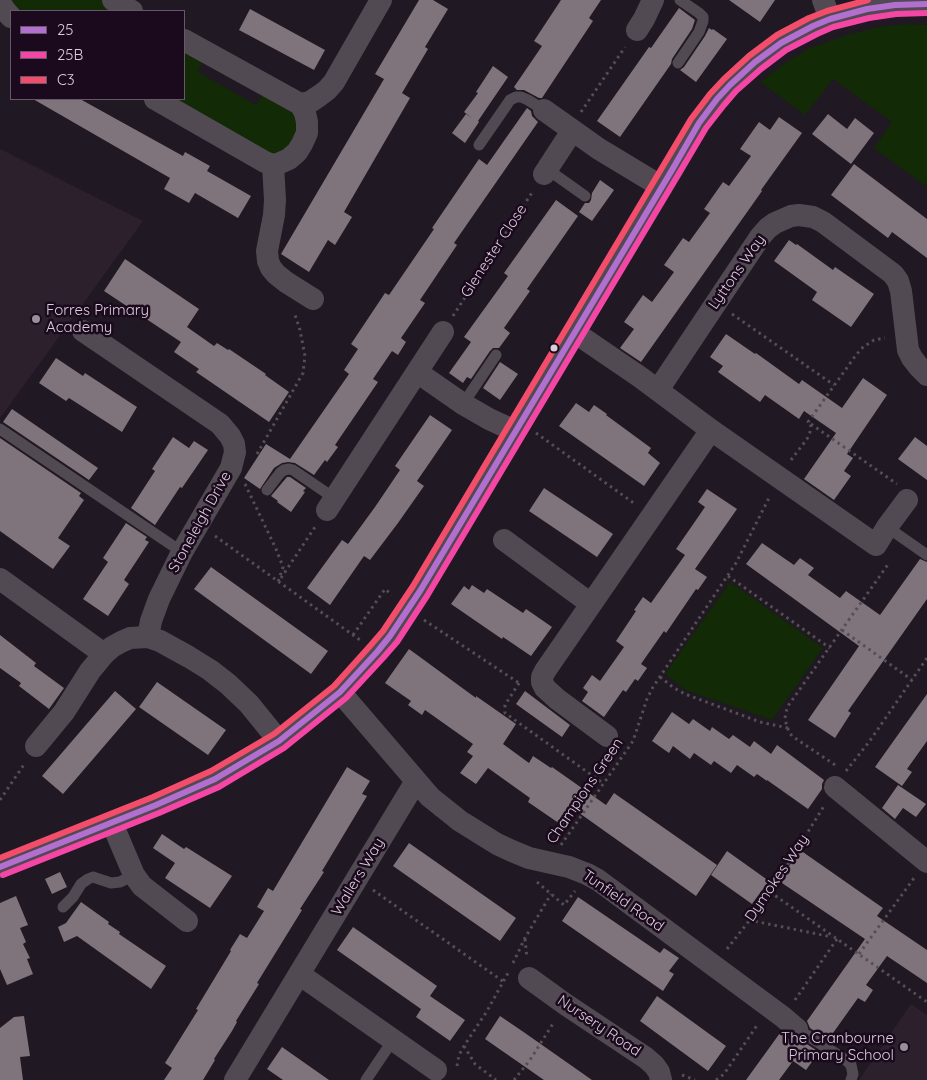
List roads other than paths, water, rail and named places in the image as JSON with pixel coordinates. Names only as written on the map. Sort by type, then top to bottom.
[{"type":"street","points":[[113,0],[130,10]]},
{"type":"street","points":[[300,104],[310,102],[330,86],[381,0]]},
{"type":"street","points":[[637,30],[653,0]]},
{"type":"street","points":[[0,2],[10,15]]},
{"type":"street","points":[[0,868],[164,802],[215,779],[280,742],[340,692],[390,636],[420,592],[699,123],[712,105],[755,62],[782,43],[812,26],[826,10],[850,13],[895,5],[927,4]]},
{"type":"street","points":[[157,100],[273,165],[289,159],[302,144],[307,133],[307,122],[300,104],[185,41]]},
{"type":"street","points":[[544,110],[614,159],[662,187]]},
{"type":"street","points":[[546,172],[570,130]]},
{"type":"street","points":[[273,165],[275,200],[267,251],[268,261],[276,274],[313,300]]},
{"type":"street","name":"Lyttons Way","points":[[658,390],[760,237],[775,223],[791,216],[813,217],[823,222],[893,274],[898,281],[901,291],[908,350],[912,358],[927,375]]},
{"type":"street","name":"Stoneleigh Drive","points":[[83,331],[220,424],[234,444],[235,452],[227,476],[182,552],[159,599],[151,621],[148,637]]},
{"type":"street","points":[[330,504],[443,332]]},
{"type":"street","points":[[574,332],[876,545],[906,494]]},
{"type":"street","points":[[417,372],[463,404],[489,419],[517,427]]},
{"type":"street","points":[[607,736],[557,699],[545,688],[542,677],[712,430]]},
{"type":"street","points":[[504,540],[591,604]]},
{"type":"street","points":[[0,579],[104,654]]},
{"type":"street","points":[[36,746],[64,712],[90,671],[104,654],[112,647],[130,638],[148,637],[167,644],[228,684],[248,704],[280,742]]},
{"type":"street","name":"Tunfield Road","points":[[340,692],[416,781],[437,803],[460,821],[512,852],[529,858],[577,869],[598,880],[783,1018]]},
{"type":"street","points":[[840,779],[925,856]]},
{"type":"street","name":"Wallers Way","points":[[235,1080],[416,781]]},
{"type":"street","points":[[112,823],[134,875],[142,886],[187,921]]},
{"type":"street","points":[[299,974],[393,1040],[446,1070]]},
{"type":"street","name":"Nursery Road","points":[[529,978],[654,1065],[659,1072],[661,1080]]},
{"type":"lane","points":[[678,63],[699,32],[704,21],[703,17],[680,0]]},
{"type":"lane","points":[[479,145],[510,100],[521,97],[544,110]]},
{"type":"lane","points":[[546,172],[585,196]]},
{"type":"lane","points":[[463,404],[496,355]]},
{"type":"lane","points":[[0,429],[182,552]]},
{"type":"lane","points":[[268,490],[280,473],[289,469],[293,470],[330,504]]},
{"type":"lane","points":[[887,527],[927,555]]},
{"type":"lane","points":[[63,907],[73,897],[81,884],[88,879],[94,877],[111,883],[120,882],[134,875]]},
{"type":"lane","points":[[783,1018],[846,1060],[851,1065],[853,1074],[851,1080]]},
{"type":"lane","points":[[366,1080],[393,1040]]},
{"type":"place","name":"Forres Primary Academy","points":[[36,319]]},
{"type":"place","name":"The Cranbourne Primary School","points":[[904,1047]]}]
